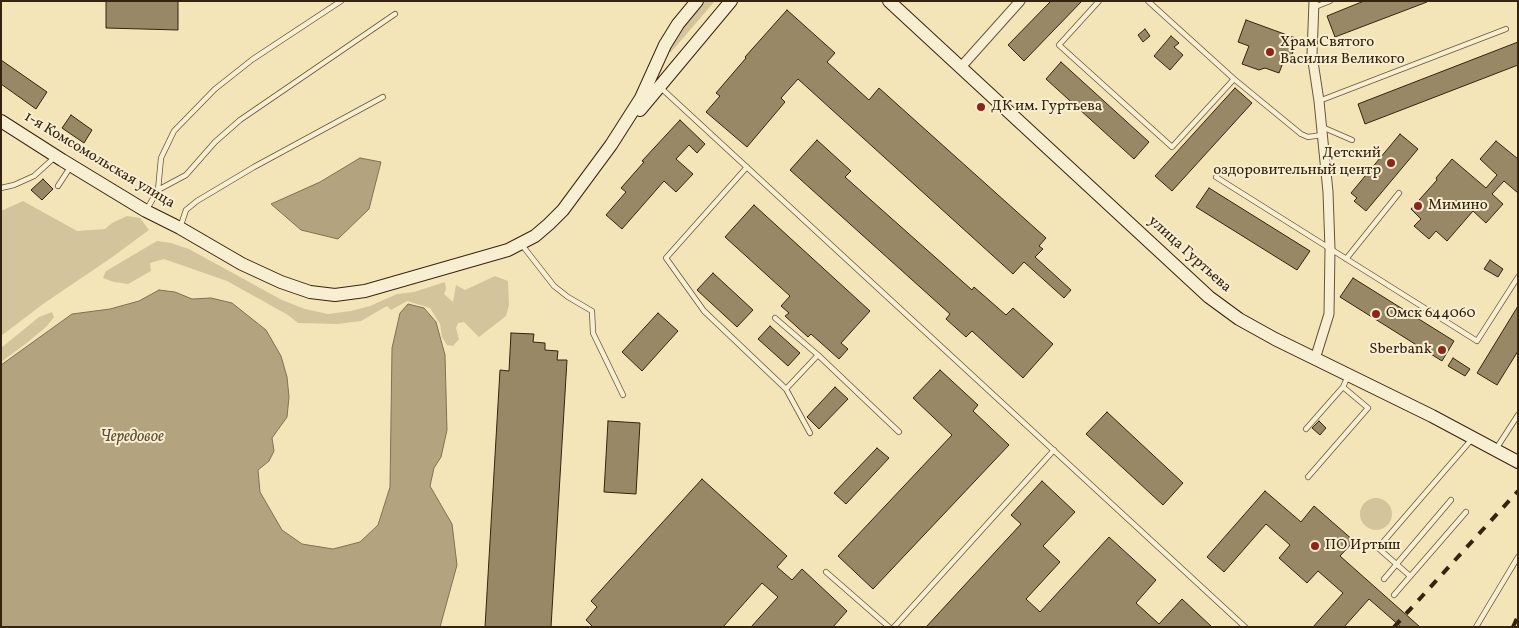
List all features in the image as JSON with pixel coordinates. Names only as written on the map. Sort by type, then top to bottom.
[{"type":"main road","points":[[611,144],[641,98],[665,45],[678,24],[697,1]]},
{"type":"main road","points":[[611,144],[730,1]]},
{"type":"main road","name":"улица Гуртьева","points":[[889,1],[1209,297],[1239,319],[1316,359],[1346,381],[1473,438],[1518,462]]},
{"type":"main road","name":"1-я Комсомольская улица","points":[[1,121],[146,211],[180,228],[242,264],[281,282],[310,292],[334,295],[373,289],[494,255],[521,244],[535,236],[563,210],[611,144]]},
{"type":"street","points":[[961,67],[1020,1]]},
{"type":"street","points":[[1314,4],[1312,55],[1319,101],[1328,192],[1330,248],[1329,314],[1316,359]]},
{"type":"lane","points":[[146,211],[158,190],[161,158],[174,131],[215,89],[253,59],[341,1]]},
{"type":"lane","points":[[1098,1],[1059,45],[1172,147],[1234,79]]},
{"type":"lane","points":[[1148,1],[1234,79],[1302,134],[1308,137],[1322,131],[1352,140]]},
{"type":"lane","points":[[1314,4],[1330,1]]},
{"type":"lane","points":[[158,190],[186,175],[215,142],[240,120],[395,14]]},
{"type":"lane","points":[[1319,101],[1506,29]]},
{"type":"lane","points":[[660,87],[1245,627]]},
{"type":"lane","points":[[180,228],[186,210],[197,201],[383,97]]},
{"type":"lane","points":[[1,188],[14,185],[34,176],[56,156]]},
{"type":"lane","points":[[58,186],[72,166]]},
{"type":"lane","points":[[747,167],[666,258],[704,311],[786,389],[810,433]]},
{"type":"lane","points":[[1216,177],[1477,341],[1518,277]]},
{"type":"lane","points":[[1346,259],[1400,193]]},
{"type":"lane","points":[[521,244],[554,286],[592,311],[593,333],[623,395]]},
{"type":"lane","points":[[775,318],[818,354],[900,432]]},
{"type":"lane","points":[[786,389],[818,354]]},
{"type":"lane","points":[[1306,429],[1346,381],[1368,408],[1308,477]]},
{"type":"lane","points":[[1496,450],[1518,415]]},
{"type":"lane","points":[[1410,576],[1378,548],[1473,438]]},
{"type":"lane","points":[[894,627],[1054,450]]},
{"type":"lane","points":[[1384,578],[1451,500]]},
{"type":"lane","points":[[1394,595],[1466,512]]},
{"type":"lane","points":[[1476,627],[1518,557]]},
{"type":"lane","points":[[826,572],[889,627]]},
{"type":"shaded area","points":[[704,1],[715,1],[671,52],[668,52],[668,47]]},
{"type":"shaded area","points":[[23,201],[77,231],[105,229],[112,223],[127,216],[140,218],[149,230],[43,304],[1,336],[1,211]]},
{"type":"shaded area","points":[[157,241],[189,249],[282,300],[305,309],[328,314],[370,306],[397,294],[414,292],[445,282],[446,289],[444,294],[453,302],[456,285],[465,290],[495,276],[508,281],[509,305],[506,316],[479,337],[464,322],[458,323],[456,328],[459,339],[453,346],[447,345],[442,337],[440,324],[430,308],[407,301],[391,310],[387,306],[361,321],[337,324],[298,323],[288,315],[227,281],[164,259],[150,263],[151,271],[128,284],[103,278],[106,271]]},
{"type":"shaded area","points":[[52,312],[54,317],[47,326],[1,362],[1,348],[39,317]]},
{"type":"shaded area","points":[[1376,498],[1388,502],[1392,514],[1388,526],[1376,530],[1364,526],[1360,514],[1364,502]]},
{"type":"water","points":[[360,158],[381,162],[369,209],[338,239],[301,230],[271,204],[320,182]]},
{"type":"water","name":"Чередовое","points":[[159,290],[175,292],[192,299],[211,298],[232,303],[266,330],[281,356],[287,377],[289,397],[287,417],[272,438],[274,451],[269,461],[258,470],[260,492],[282,530],[302,544],[333,549],[360,542],[378,525],[390,487],[392,348],[400,313],[408,304],[424,308],[436,322],[445,355],[447,430],[441,457],[434,468],[430,486],[452,524],[457,565],[440,627],[1,627],[1,365],[72,314],[110,309],[139,301]]},
{"type":"building","points":[[106,1],[178,1],[178,30],[106,28]]},
{"type":"building","points":[[1051,1],[1082,1],[1024,61],[1008,45]]},
{"type":"building","points":[[1364,1],[1427,2],[1335,37],[1327,16]]},
{"type":"building","points":[[787,10],[835,53],[827,62],[869,100],[879,88],[1046,238],[1039,246],[1043,249],[1035,257],[1071,290],[1064,298],[1024,262],[1013,274],[798,79],[781,98],[785,102],[747,147],[706,112],[720,96],[716,93]]},
{"type":"building","name":"Храм Святого Василия Великого","points":[[1246,20],[1298,39],[1291,57],[1284,60],[1279,73],[1265,68],[1259,70],[1242,64],[1249,46],[1238,42]]},
{"type":"building","points":[[1145,29],[1150,36],[1143,42],[1138,35]]},
{"type":"building","points":[[1171,36],[1179,43],[1174,47],[1183,55],[1170,70],[1154,56]]},
{"type":"building","points":[[1518,42],[1518,65],[1365,124],[1358,104]]},
{"type":"building","points":[[1,60],[47,92],[36,109],[1,84]]},
{"type":"building","points":[[1061,62],[1149,142],[1134,159],[1046,79]]},
{"type":"building","points":[[1235,88],[1252,103],[1172,191],[1155,176]]},
{"type":"building","points":[[71,115],[92,130],[84,143],[62,128]]},
{"type":"building","points":[[680,120],[705,144],[697,153],[689,145],[676,159],[693,174],[676,192],[664,181],[622,229],[606,215],[626,192],[621,188],[644,162],[642,161]]},
{"type":"building","name":"Детский оздоровительный центр","points":[[1400,134],[1418,149],[1366,211],[1354,201],[1357,198],[1351,193]]},
{"type":"building","points":[[817,140],[851,171],[845,177],[972,290],[974,287],[1006,315],[1013,308],[1053,344],[1023,378],[972,331],[966,337],[946,319],[950,314],[790,170]]},
{"type":"building","points":[[1496,141],[1518,159],[1518,193],[1504,181],[1492,194],[1503,204],[1486,223],[1473,211],[1447,241],[1436,231],[1429,239],[1414,226],[1421,219],[1411,209],[1437,180],[1436,178],[1452,159],[1486,188],[1497,175],[1480,159]]},
{"type":"building","points":[[43,179],[53,189],[42,200],[31,190]]},
{"type":"building","points":[[1209,188],[1310,251],[1297,270],[1196,207]]},
{"type":"building","points":[[754,205],[870,311],[841,343],[848,349],[839,359],[811,334],[808,337],[785,316],[789,313],[781,306],[790,296],[725,237]]},
{"type":"building","points":[[1490,260],[1503,269],[1498,277],[1484,269]]},
{"type":"building","points":[[713,273],[753,310],[737,327],[697,290]]},
{"type":"building","points":[[1353,278],[1454,341],[1442,361],[1340,297]]},
{"type":"building","points":[[1518,306],[1518,351],[1497,385],[1477,373]]},
{"type":"building","points":[[658,313],[678,331],[642,371],[622,352]]},
{"type":"building","points":[[770,326],[800,353],[788,366],[758,339]]},
{"type":"building","points":[[511,333],[534,334],[533,342],[545,343],[545,350],[558,351],[557,360],[567,360],[551,627],[485,627],[500,370],[509,371]]},
{"type":"building","points":[[1453,358],[1470,369],[1465,376],[1448,366]]},
{"type":"building","points":[[940,370],[978,405],[973,411],[1009,445],[873,589],[838,556],[952,435],[913,398]]},
{"type":"building","points":[[835,387],[848,399],[819,429],[807,417]]},
{"type":"building","points":[[1107,412],[1183,483],[1163,505],[1086,434]]},
{"type":"building","points":[[608,421],[640,423],[636,494],[604,492]]},
{"type":"building","points":[[1319,421],[1326,428],[1320,435],[1312,428]]},
{"type":"building","points":[[877,448],[889,458],[846,504],[834,493]]},
{"type":"building","points":[[702,479],[787,556],[777,567],[792,580],[802,569],[847,611],[833,627],[751,627],[778,597],[762,583],[723,627],[593,627],[586,620],[597,607],[591,601]]},
{"type":"building","points":[[1042,481],[1075,512],[1043,546],[1060,562],[1026,599],[1040,612],[1109,537],[1156,580],[1136,603],[1159,624],[1182,599],[1212,627],[926,627],[1021,524],[1011,515]]},
{"type":"building","points":[[1265,491],[1301,522],[1314,506],[1354,541],[1340,556],[1420,627],[1401,627],[1369,599],[1344,627],[1313,627],[1343,593],[1318,571],[1307,583],[1279,558],[1290,545],[1266,524],[1224,572],[1207,557]]},
{"type":"railway","points":[[1394,627],[1518,491]]},
{"type":"railway","points":[[1513,627],[1518,616]]},
{"type":"place","name":"Храм Святого Василия Великого","points":[[1270,52]]},
{"type":"place","name":"ДК им. Гуртьева","points":[[981,107]]},
{"type":"place","name":"Детский оздоровительный центр","points":[[1391,163]]},
{"type":"place","name":"Мимино","points":[[1418,206]]},
{"type":"place","name":"Омск 644060","points":[[1376,314]]},
{"type":"place","name":"Sberbank","points":[[1442,350]]},
{"type":"place","name":"ПО Иртыш","points":[[1315,546]]}]
